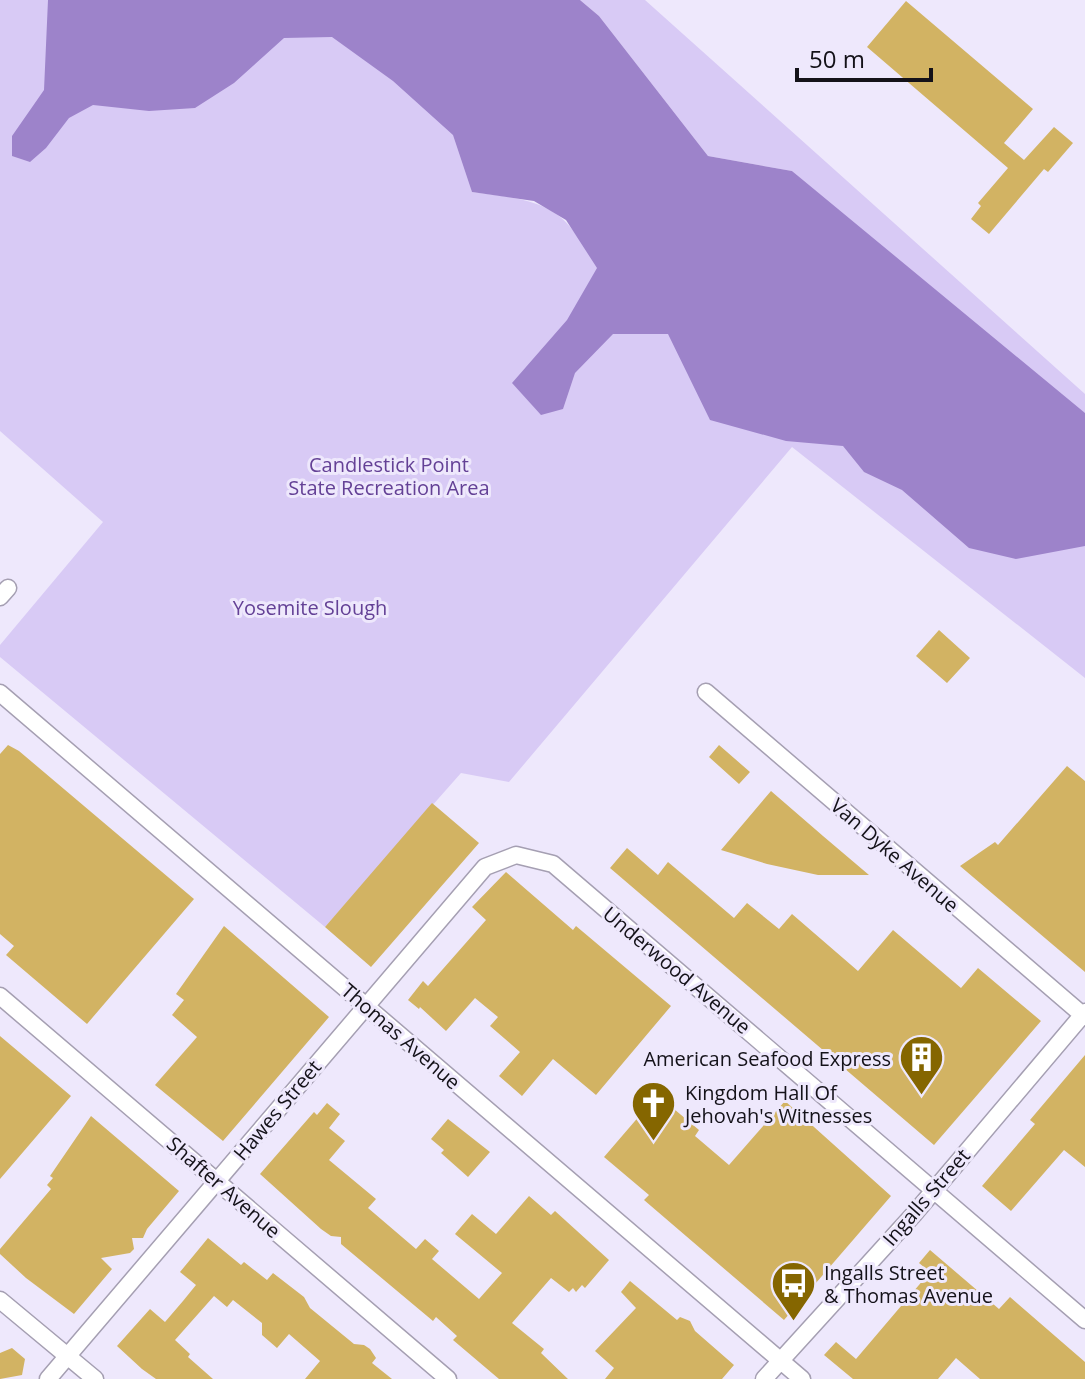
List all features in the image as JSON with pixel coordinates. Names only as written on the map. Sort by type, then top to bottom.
[{"type":"street","name":"Van Dyke Avenue","points":[[706,692],[1084,1015]]},
{"type":"street","name":"Thomas Avenue","points":[[0,693],[802,1379]]},
{"type":"street","name":"Hawes Street","points":[[48,1379],[485,867],[516,855]]},
{"type":"street","name":"Underwood Avenue","points":[[516,855],[553,864],[1085,1320]]},
{"type":"street","name":"Shafter Avenue","points":[[0,996],[448,1379]]},
{"type":"street","name":"Ingalls Street","points":[[764,1379],[1084,1015]]},
{"type":"street","points":[[0,1300],[95,1379]]},
{"type":"green space","name":"Candlestick Point State Recreation Area","points":[[0,0],[319,0],[462,122],[472,192],[544,207],[567,223],[577,236],[1085,505],[1085,678],[792,447],[509,782],[461,773],[325,927],[0,657],[0,645],[103,522],[0,431]]},
{"type":"green space","points":[[580,0],[645,0],[1085,394],[1085,427],[792,171],[708,156],[599,16]]},
{"type":"shaded area","points":[[48,0],[580,0],[599,16],[708,156],[792,171],[1085,413],[1085,546],[1016,559],[969,548],[902,490],[864,472],[843,446],[786,441],[710,420],[668,334],[613,334],[575,373],[563,409],[541,415],[512,383],[567,320],[597,268],[566,220],[534,201],[472,192],[453,135],[393,81],[332,37],[284,38],[234,83],[195,108],[149,111],[93,105],[69,118],[46,148],[30,162],[12,156],[12,136],[44,90]]},
{"type":"building","points":[[906,1],[1033,109],[1004,143],[1024,160],[1054,127],[1073,143],[1048,172],[1044,169],[989,234],[971,219],[981,206],[978,203],[1008,168],[867,47]]},
{"type":"building","points":[[939,630],[970,658],[947,683],[916,656]]},
{"type":"building","points":[[8,745],[194,899],[87,1024],[6,955],[14,946],[0,934],[0,754]]},
{"type":"building","points":[[719,745],[750,772],[739,784],[709,757]]},
{"type":"building","points":[[1067,766],[1085,781],[1085,972],[960,866],[995,842],[998,845]]},
{"type":"building","points":[[771,791],[869,875],[818,875],[721,850]]},
{"type":"building","points":[[432,803],[479,843],[371,967],[325,927]]},
{"type":"building","points":[[627,848],[658,875],[668,862],[734,918],[747,903],[779,929],[792,914],[858,971],[893,930],[961,988],[978,968],[1041,1021],[934,1145],[610,868]]},
{"type":"building","points":[[506,872],[573,930],[576,926],[671,1006],[596,1095],[553,1059],[522,1096],[499,1076],[520,1052],[490,1026],[498,1017],[475,998],[446,1031],[408,1000],[423,981],[428,986],[486,920],[472,907]]},
{"type":"building","points":[[224,926],[329,1017],[223,1141],[155,1085],[197,1037],[172,1015],[184,1000],[176,994]]},
{"type":"building","points":[[0,1036],[71,1096],[0,1179]]},
{"type":"building","points":[[1085,1055],[1085,1167],[1064,1150],[1011,1211],[982,1186],[1035,1124],[1030,1120]]},
{"type":"building","points":[[653,1100],[670,1114],[674,1109],[699,1130],[695,1136],[729,1165],[785,1101],[891,1196],[784,1320],[644,1200],[649,1195],[604,1157]]},
{"type":"building","points":[[327,1103],[340,1114],[329,1128],[345,1141],[329,1160],[376,1199],[368,1208],[416,1249],[425,1239],[439,1251],[432,1259],[479,1299],[502,1273],[455,1234],[472,1214],[496,1234],[529,1196],[551,1215],[555,1211],[609,1260],[585,1288],[582,1285],[576,1292],[573,1288],[569,1292],[551,1278],[512,1323],[544,1349],[541,1353],[568,1379],[499,1379],[453,1340],[457,1336],[436,1317],[433,1321],[341,1244],[341,1237],[331,1236],[321,1229],[260,1174],[314,1112],[317,1115]]},
{"type":"building","points":[[91,1116],[179,1191],[143,1238],[132,1238],[134,1249],[130,1253],[101,1258],[112,1269],[74,1314],[26,1278],[0,1254],[0,1249],[51,1189],[47,1185],[53,1178],[50,1176]]},
{"type":"building","points":[[448,1119],[490,1152],[468,1177],[441,1153],[444,1150],[431,1139]]},
{"type":"building","points":[[208,1238],[241,1265],[244,1262],[267,1280],[273,1273],[354,1344],[370,1349],[376,1358],[372,1363],[392,1379],[305,1379],[320,1361],[289,1334],[277,1348],[262,1335],[262,1323],[233,1300],[227,1307],[214,1296],[175,1340],[190,1354],[188,1357],[213,1379],[156,1379],[142,1369],[117,1346],[150,1309],[165,1322],[183,1301],[196,1285],[180,1272]]},
{"type":"building","points":[[930,1250],[999,1309],[1010,1297],[1085,1362],[1085,1379],[980,1379],[956,1358],[938,1379],[853,1379],[824,1355],[836,1342],[856,1359],[930,1272],[919,1263]]},
{"type":"building","points":[[630,1281],[677,1320],[680,1317],[690,1321],[695,1331],[734,1365],[722,1379],[605,1379],[614,1368],[595,1351],[636,1308],[621,1292]]},
{"type":"building","points":[[12,1348],[25,1359],[22,1375],[0,1379],[0,1353]]},
{"type":"place","name":"American Seafood Express","points":[[922,1097]]},
{"type":"place","name":"Kingdom Hall Of Jehovah's Witnesses","points":[[654,1143]]},
{"type":"place","name":"Ingalls Street & Thomas Avenue","points":[[793,1323]]},
{"type":"park label","name":"Yosemite Slough","points":[[310,607]]}]
